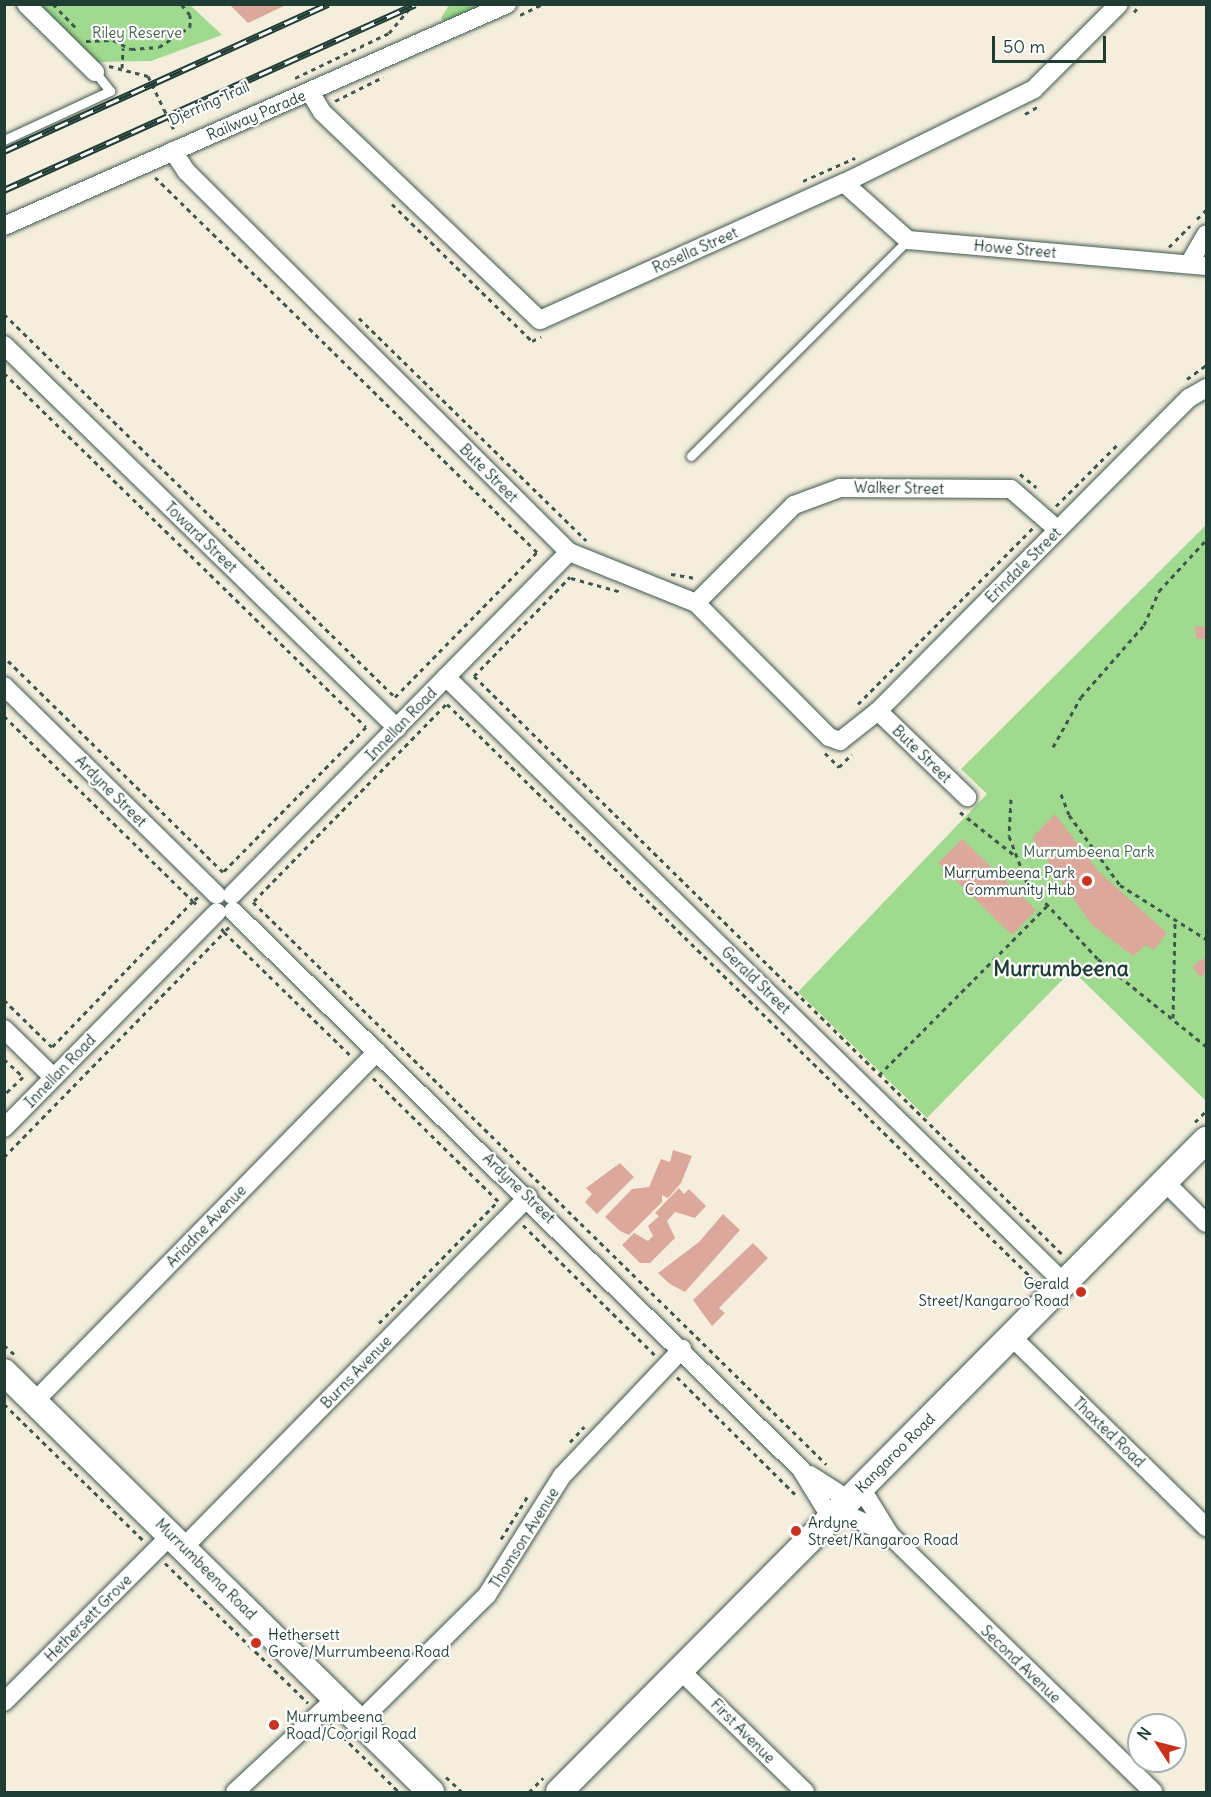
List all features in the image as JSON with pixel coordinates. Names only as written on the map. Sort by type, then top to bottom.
[{"type":"street","points":[[26,4],[97,69]]},
{"type":"street","name":"Railway Parade","points":[[4,226],[169,144],[310,92],[507,4]]},
{"type":"street","name":"Rosella Street","points":[[310,92],[322,112],[540,320],[844,183],[1034,89],[1119,4]]},
{"type":"street","name":"Bute Street","points":[[169,144],[186,171],[569,552],[696,603],[829,736],[840,741]]},
{"type":"street","points":[[844,183],[908,240]]},
{"type":"street","points":[[1198,265],[1206,234]]},
{"type":"street","name":"Howe Street","points":[[908,240],[1198,265]]},
{"type":"street","name":"Toward Street","points":[[4,345],[397,728]]},
{"type":"street","name":"Erindale Street","points":[[840,741],[878,711],[1189,398],[1206,388]]},
{"type":"street","name":"Walker Street","points":[[696,603],[794,505],[840,488],[1011,489],[1058,530]]},
{"type":"street","name":"Innellan Road","points":[[4,1128],[569,552]]},
{"type":"street","name":"Gerald Street","points":[[446,677],[1064,1283]]},
{"type":"street","name":"Ardyne Street","points":[[4,686],[528,1197],[801,1469],[845,1504]]},
{"type":"street","name":"Bute Street","points":[[878,711],[967,797]]},
{"type":"street","points":[[4,1029],[53,1077]]},
{"type":"street","name":"Ariadne Avenue","points":[[35,1401],[377,1052]]},
{"type":"street","name":"Kangaroo Road","points":[[559,1792],[1206,1140]]},
{"type":"street","points":[[1165,1182],[1206,1224]]},
{"type":"street","name":"Burns Avenue","points":[[178,1540],[528,1197]]},
{"type":"street","name":"Thaxted Road","points":[[1012,1337],[1206,1527]]},
{"type":"street","name":"Thomson Avenue","points":[[360,1721],[487,1595],[562,1476],[682,1349]]},
{"type":"street","name":"Murrumbeena Road","points":[[6,1375],[178,1540],[329,1703],[360,1721],[431,1792]]},
{"type":"street","name":"Ardyne Street","points":[[801,1469],[845,1504]]},
{"type":"street","name":"Second Avenue","points":[[845,1504],[890,1535],[1153,1792]]},
{"type":"street","name":"Second Avenue","points":[[845,1504],[890,1535]]},
{"type":"street","name":"Hethersett Grove","points":[[4,1702],[178,1540]]},
{"type":"street","name":"First Avenue","points":[[680,1670],[805,1792]]},
{"type":"street","points":[[236,1792],[295,1733],[329,1703]]},
{"type":"lane","points":[[4,140],[110,91],[97,69]]},
{"type":"lane","points":[[691,456],[908,240]]},
{"type":"path","points":[[53,4],[83,40],[113,40],[123,48],[146,50],[177,38],[190,27],[190,15],[182,4]]},
{"type":"path","points":[[283,83],[389,33],[413,4]]},
{"type":"path","points":[[122,68],[123,48]]},
{"type":"path","points":[[97,69],[140,70],[152,80],[175,132]]},
{"type":"path","points":[[333,102],[341,110]]},
{"type":"path","name":"Djerring Trail","points":[[169,144],[175,132],[186,127]]},
{"type":"path","points":[[797,185],[861,155]]},
{"type":"path","points":[[4,314],[395,697],[537,552],[154,176]]},
{"type":"path","points":[[387,199],[532,341],[553,331]]},
{"type":"path","points":[[1158,246],[1170,247],[1206,210]]},
{"type":"path","points":[[355,313],[590,544]]},
{"type":"path","points":[[1177,385],[1206,366]]},
{"type":"path","points":[[4,373],[366,727],[223,872],[4,657]]},
{"type":"path","points":[[1048,498],[1056,506],[1129,433]]},
{"type":"path","points":[[1016,473],[1040,491]]},
{"type":"path","points":[[856,706],[1034,528],[1025,520]]},
{"type":"path","points":[[1053,747],[1081,697],[1132,640],[1159,591],[1206,540]]},
{"type":"path","points":[[662,571],[694,581],[702,573]]},
{"type":"path","points":[[572,578],[635,596]]},
{"type":"path","points":[[474,676],[1063,1255]]},
{"type":"path","points":[[447,704],[1036,1282]]},
{"type":"path","points":[[4,716],[193,901],[52,1047],[4,1000]]},
{"type":"path","points":[[822,750],[839,767],[861,745]]},
{"type":"path","points":[[1061,794],[1070,815],[1120,885],[1175,923],[1206,939]]},
{"type":"path","points":[[967,797],[960,812],[1014,854]]},
{"type":"path","points":[[1011,799],[1014,854],[1027,883],[1098,959],[1206,1046]]},
{"type":"path","points":[[253,902],[832,1470]]},
{"type":"path","points":[[866,1088],[1049,904]]},
{"type":"path","points":[[1173,1018],[1175,923]]},
{"type":"path","points":[[4,1059],[22,1077],[4,1095]]},
{"type":"path","points":[[329,1703],[399,1792]]},
{"type":"green space","name":"Riley Reserve","points":[[38,5],[190,5],[222,35],[151,61],[95,62]]},
{"type":"green space","points":[[449,5],[486,5],[446,23],[441,18]]},
{"type":"green space","name":"Murrumbeena Park","points":[[1206,525],[1206,1101],[1072,970],[927,1118],[798,992],[987,794],[961,769]]},
{"type":"building","points":[[229,4],[288,4],[248,23]]},
{"type":"building","points":[[1195,626],[1206,627],[1206,639],[1196,639]]},
{"type":"building","name":"Murrumbeena Park Community Hub","points":[[1055,814],[1099,872],[1167,933],[1154,950],[1146,945],[1133,956],[1091,924],[1032,838]]},
{"type":"building","points":[[962,839],[1036,910],[1012,935],[938,863]]},
{"type":"building","points":[[1206,957],[1206,973],[1200,977],[1192,966]]},
{"type":"building","points":[[673,1150],[692,1156],[681,1183],[668,1198],[662,1195],[662,1202],[629,1235],[620,1231],[605,1217],[632,1189],[649,1187],[661,1159],[670,1162]]},
{"type":"building","points":[[620,1163],[634,1177],[597,1214],[585,1202],[592,1194],[586,1188]]},
{"type":"building","points":[[679,1188],[684,1194],[689,1189],[706,1206],[695,1218],[675,1212],[667,1221],[675,1238],[650,1263],[640,1263],[622,1245],[634,1233],[648,1241],[653,1236],[648,1226],[659,1216],[655,1213]]},
{"type":"building","points":[[723,1214],[740,1230],[685,1292],[670,1284],[658,1273],[699,1242]]},
{"type":"building","points":[[753,1243],[768,1258],[719,1308],[725,1313],[712,1326],[693,1300]]},
{"type":"railway","points":[[4,151],[328,4]]},
{"type":"railway","points":[[4,190],[415,4]]},
{"type":"place","name":"Murrumbeena Park Community Hub","points":[[1087,881]]},
{"type":"place","name":"Gerald Street/Kangaroo Road","points":[[1081,1292]]},
{"type":"place","name":"Ardyne Street/Kangaroo Road","points":[[796,1531]]},
{"type":"place","name":"Hethersett Grove/Murrumbeena Road","points":[[256,1643]]},
{"type":"place","name":"Murrumbeena Road/Coorigil Road","points":[[274,1725]]},
{"type":"district","name":"Murrumbeena","points":[[1061,969]]}]
